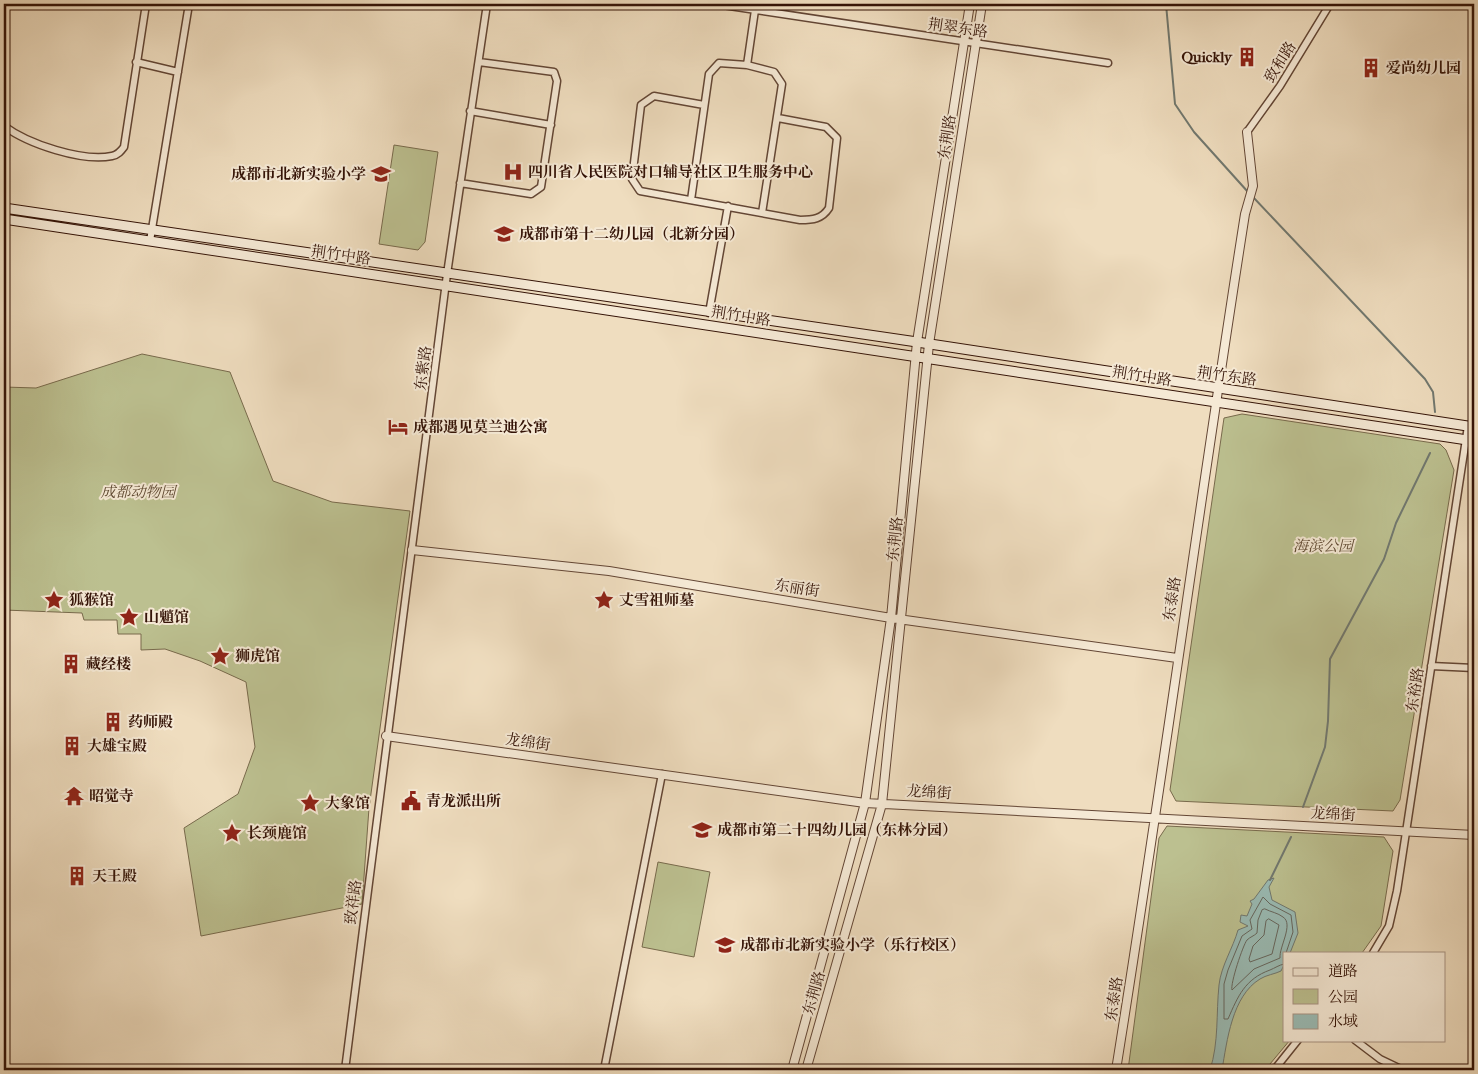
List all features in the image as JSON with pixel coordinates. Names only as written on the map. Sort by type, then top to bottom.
[{"type":"main road","name":"荆竹中路","points":[[4,208],[917,342]]},
{"type":"main road","name":"荆竹中路","points":[[4,219],[1470,440]]},
{"type":"main road","name":"荆竹东路","points":[[917,342],[1471,427]]},
{"type":"street","points":[[4,126],[31,141],[59,151],[95,156],[113,156],[124,147],[146,4]]},
{"type":"street","points":[[150,241],[189,4]]},
{"type":"street","name":"东紫路","points":[[386,736],[447,274],[487,4]]},
{"type":"street","name":"荆翠东路","points":[[716,4],[1108,63]]},
{"type":"street","name":"东荆路","points":[[792,1070],[865,803],[891,618],[917,342],[970,4]]},
{"type":"street","name":"东荆路","points":[[806,1070],[882,804],[929,344],[982,4]]},
{"type":"street","name":"致和路","points":[[1247,132],[1280,86],[1330,4]]},
{"type":"street","points":[[747,65],[755,10]]},
{"type":"street","points":[[136,62],[178,72]]},
{"type":"street","points":[[460,184],[532,194],[541,187],[551,125],[557,81],[554,72],[479,62]]},
{"type":"street","points":[[691,200],[709,74],[719,63],[747,65],[774,72],[782,84],[762,213]]},
{"type":"street","points":[[704,105],[654,96],[641,105],[632,180],[634,186],[640,191],[800,220],[812,220],[824,215],[829,208],[837,138],[826,127],[778,118]]},
{"type":"street","points":[[470,112],[551,125]]},
{"type":"street","name":"东泰路","points":[[1116,1070],[1157,819],[1177,658],[1217,402],[1217,389],[1248,202],[1253,186],[1247,132]]},
{"type":"street","points":[[710,313],[728,206]]},
{"type":"street","name":"东裕路","points":[[1374,952],[1390,926],[1471,427]]},
{"type":"street","name":"东丽街","points":[[412,550],[609,571],[891,618],[1177,658]]},
{"type":"street","points":[[1432,666],[1474,668]]},
{"type":"street","name":"龙绵街","points":[[386,736],[865,803],[1474,835]]},
{"type":"street","name":"致祥路","points":[[345,1070],[386,736]]},
{"type":"street","points":[[604,1070],[662,774]]},
{"type":"street","points":[[1274,1070],[1296,1042]]},
{"type":"street","points":[[1358,1042],[1380,1059],[1404,1070]]},
{"type":"green space","points":[[394,145],[438,152],[425,242],[418,250],[379,244]]},
{"type":"green space","name":"成都动物园","points":[[142,354],[230,372],[273,481],[332,502],[410,511],[369,808],[362,904],[201,936],[184,828],[238,794],[255,747],[246,682],[200,661],[165,649],[141,650],[141,634],[118,634],[117,620],[84,620],[82,613],[4,610],[4,387],[36,388]]},
{"type":"green space","name":"海滨公园","points":[[1242,414],[1440,444],[1446,450],[1454,470],[1400,800],[1393,811],[1176,801],[1170,790],[1224,418]]},
{"type":"green space","points":[[4,818],[9,862],[4,870]]},
{"type":"green space","points":[[1167,826],[1384,837],[1393,851],[1381,926],[1363,952],[1283,952],[1283,1042],[1288,1042],[1265,1070],[1128,1070],[1159,838]]},
{"type":"green space","points":[[658,862],[710,872],[694,957],[642,947]]},
{"type":"water","points":[[1274,878],[1269,887],[1272,900],[1295,912],[1298,933],[1290,952],[1283,952],[1283,967],[1281,971],[1260,979],[1243,996],[1232,1020],[1222,1070],[1210,1070],[1215,1049],[1219,985],[1222,971],[1238,930],[1248,926],[1240,922],[1241,915],[1247,916],[1252,904],[1250,901],[1254,899],[1268,880]]},
{"type":"waterway","points":[[1166,4],[1175,104],[1194,132],[1248,192]]},
{"type":"waterway","points":[[1253,197],[1425,379],[1433,392],[1435,412]]},
{"type":"waterway","points":[[1303,807],[1325,747],[1328,721],[1330,659],[1384,559],[1396,523],[1430,453]]},
{"type":"waterway","points":[[1270,880],[1291,837]]},
{"type":"place","name":"Quickly","points":[[1247,57]]},
{"type":"place","name":"爱尚幼儿园","points":[[1371,68]]},
{"type":"place","name":"四川省人民医院对口辅导社区卫生服务中心","points":[[513,172]]},
{"type":"place","name":"成都市北新实验小学","points":[[381,174]]},
{"type":"place","name":"成都市第十二幼儿园（北新分园）","points":[[504,234]]},
{"type":"place","name":"成都遇见莫兰迪公寓","points":[[398,427]]},
{"type":"place","name":"狐猴馆","points":[[54,600]]},
{"type":"place","name":"丈雪祖师墓","points":[[604,600]]},
{"type":"place","name":"山魈馆","points":[[129,617]]},
{"type":"place","name":"狮虎馆","points":[[220,656]]},
{"type":"place","name":"藏经楼","points":[[71,664]]},
{"type":"place","name":"药师殿","points":[[113,722]]},
{"type":"place","name":"大雄宝殿","points":[[72,746]]},
{"type":"place","name":"昭觉寺","points":[[74,796]]},
{"type":"place","name":"青龙派出所","points":[[411,801]]},
{"type":"place","name":"大象馆","points":[[310,803]]},
{"type":"place","name":"成都市第二十四幼儿园（东林分园）","points":[[702,830]]},
{"type":"place","name":"长颈鹿馆","points":[[232,833]]},
{"type":"place","name":"天王殿","points":[[77,876]]},
{"type":"place","name":"成都市北新实验小学（乐行校区）","points":[[725,945]]}]
